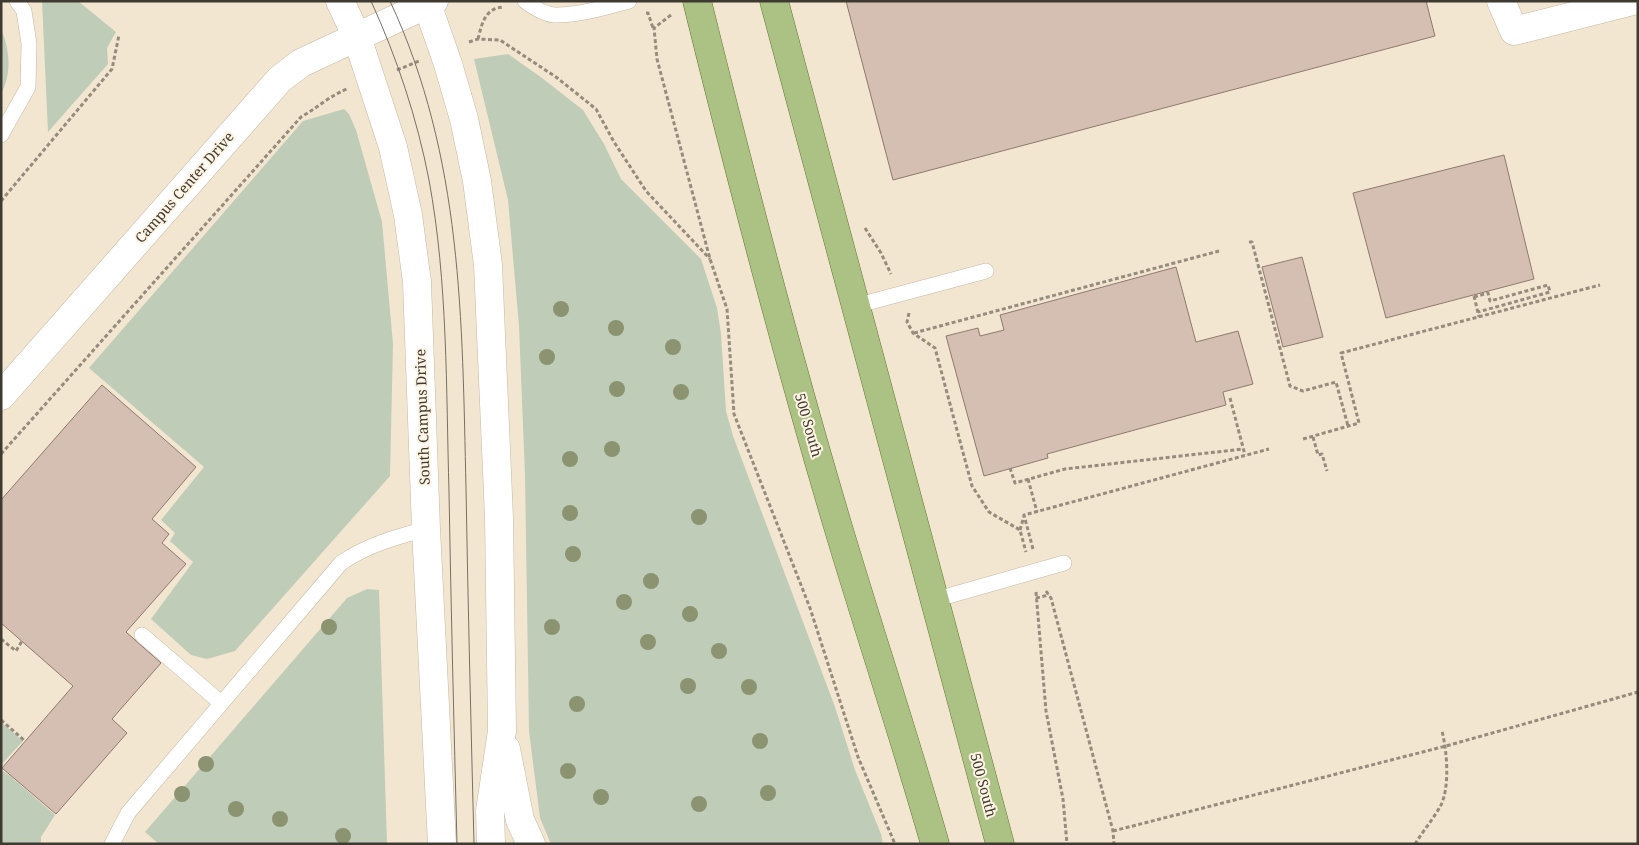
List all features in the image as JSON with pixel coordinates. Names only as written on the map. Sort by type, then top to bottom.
[{"type":"main road","name":"500 South","points":[[697,1],[806,417],[935,844]]},
{"type":"main road","name":"500 South","points":[[774,1],[1000,844]]},
{"type":"street","name":"South Campus Drive","points":[[340,1],[357,37],[372,79],[397,164],[408,215],[417,282],[426,529],[442,844]]},
{"type":"street","points":[[1501,1],[1514,31],[1633,1]]},
{"type":"street","name":"Campus Center Drive","points":[[1,396],[280,79],[301,63],[429,2]]},
{"type":"street","points":[[429,2],[464,119],[478,180],[488,265],[499,518],[502,731],[490,811],[491,844]]},
{"type":"street","points":[[502,731],[520,820],[531,844]]},
{"type":"lane","points":[[1,135],[28,87],[30,44],[24,11],[17,1]]},
{"type":"lane","points":[[525,1],[534,8],[552,15],[570,14],[629,1]]},
{"type":"lane","points":[[855,306],[986,271]]},
{"type":"lane","points":[[112,844],[128,812],[341,563],[357,552],[397,537],[426,529]]},
{"type":"lane","points":[[934,600],[1064,563]]},
{"type":"lane","points":[[142,635],[221,703]]},
{"type":"path","points":[[673,14],[654,28],[657,59],[710,259],[728,309],[734,414],[810,608],[858,757],[895,844]]},
{"type":"path","points":[[1,201],[112,69],[119,35]]},
{"type":"path","points":[[1,454],[301,117],[321,105],[335,93],[478,39],[500,40],[556,77],[596,108],[614,142],[646,191],[710,259]]},
{"type":"path","points":[[1249,242],[1252,242],[1290,386],[1303,390],[1336,382],[1348,426]]},
{"type":"path","points":[[913,333],[1219,251]]},
{"type":"path","points":[[1478,312],[1550,292],[1548,284],[1490,301],[1488,293],[1474,296],[1479,317]]},
{"type":"path","points":[[1303,439],[1359,423],[1341,353],[1600,285]]},
{"type":"path","points":[[910,308],[907,322],[913,333],[935,348],[972,486],[989,512],[1020,530]]},
{"type":"path","points":[[1230,398],[1245,455]]},
{"type":"path","points":[[1313,437],[1318,455],[1322,454],[1327,471]]},
{"type":"path","points":[[1010,468],[1015,483],[1065,469],[1243,449]]},
{"type":"path","points":[[1024,515],[1269,449]]},
{"type":"path","points":[[1028,480],[1037,512]]},
{"type":"path","points":[[1024,515],[1020,530],[1026,551]]},
{"type":"path","points":[[1024,515],[1033,550]]},
{"type":"path","points":[[1043,586],[1051,598],[1113,831],[1114,844]]},
{"type":"path","points":[[1036,588],[1046,710],[1063,799],[1067,844]]},
{"type":"path","points":[[1036,598],[1049,595]]},
{"type":"path","points":[[1,639],[16,651],[22,641]]},
{"type":"path","points":[[1113,831],[1446,746],[1638,692]]},
{"type":"path","points":[[1,720],[25,741]]},
{"type":"path","points":[[1415,844],[1441,804],[1446,786],[1446,746],[1442,731]]},
{"type":"green space","points":[[42,1],[78,1],[116,32],[107,48],[108,64],[48,132]]},
{"type":"green space","points":[[1,29],[8,53],[8,70],[5,86],[1,94]]},
{"type":"green space","points":[[508,54],[583,110],[604,144],[621,179],[701,259],[717,308],[721,334],[726,411],[733,436],[835,707],[855,770],[881,834],[883,844],[551,844],[540,818],[529,731],[525,475],[519,326],[508,200],[474,59]]},
{"type":"green space","points":[[344,109],[349,114],[356,130],[382,222],[393,344],[390,476],[235,651],[207,659],[191,655],[151,619],[193,562],[170,541],[175,533],[161,520],[204,467],[89,368],[303,121]]},
{"type":"green space","points":[[367,589],[379,590],[387,844],[159,844],[145,832],[347,598]]},
{"type":"green space","points":[[1,722],[23,741],[1,765]]},
{"type":"green space","points":[[1,770],[55,815],[41,837],[41,844],[1,844]]},
{"type":"building","points":[[846,1],[1426,1],[1435,36],[893,180]]},
{"type":"building","points":[[1504,155],[1534,279],[1386,318],[1353,193]]},
{"type":"building","points":[[1302,257],[1323,337],[1283,347],[1262,267]]},
{"type":"building","points":[[1176,267],[1196,342],[1238,331],[1253,384],[1223,392],[1226,405],[1047,454],[1048,458],[984,476],[946,336],[978,328],[980,336],[1004,330],[1000,315]]},
{"type":"building","points":[[102,385],[196,467],[152,519],[169,534],[162,543],[186,564],[126,632],[161,663],[112,719],[127,733],[56,814],[2,768],[73,686],[1,623],[1,500]]},
{"type":"tram line","points":[[371,1],[398,66],[419,134],[429,180],[440,258],[446,375],[457,844]]},
{"type":"tram line","points":[[390,1],[414,60],[432,120],[445,180],[454,240],[463,363],[474,844]]}]
